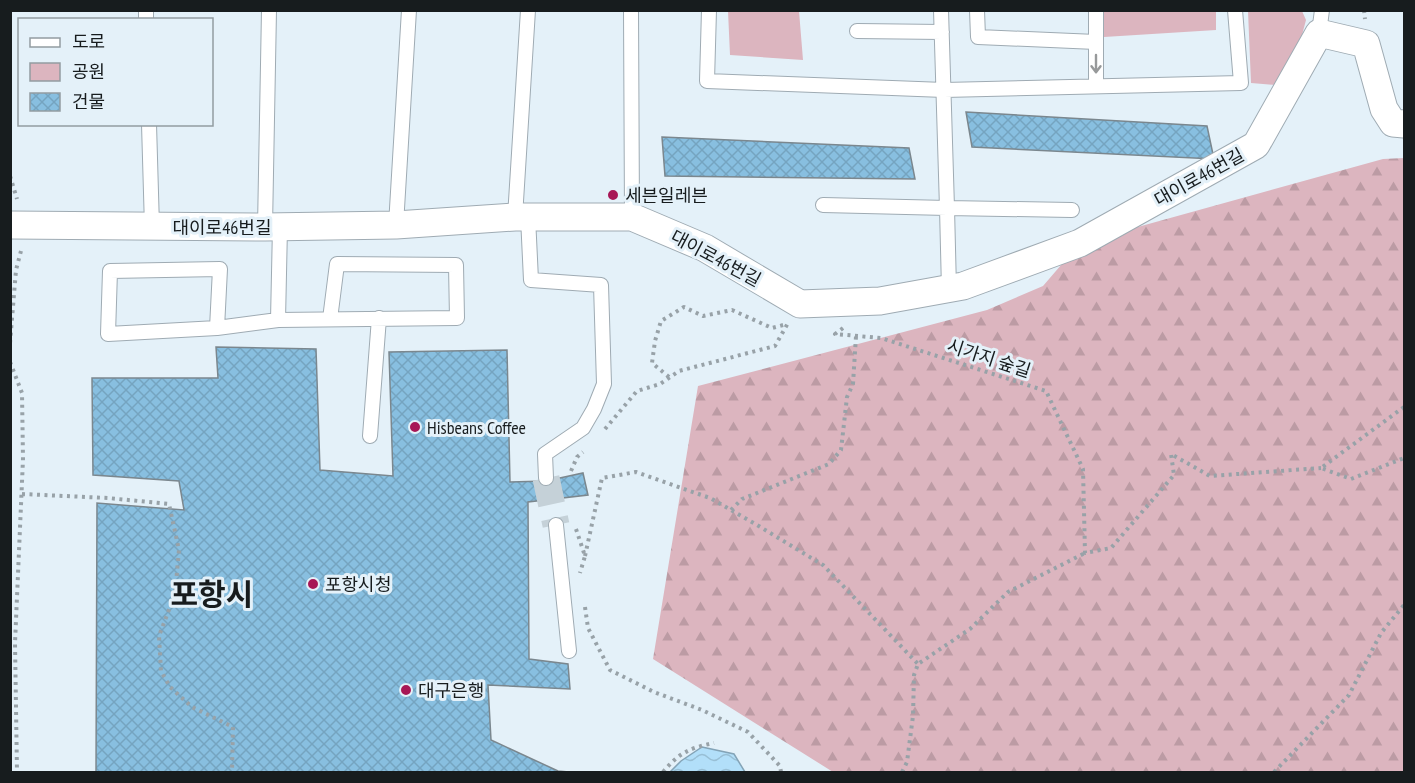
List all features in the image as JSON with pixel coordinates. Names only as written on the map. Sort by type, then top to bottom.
[{"type":"street","name":"대이로46번길","points":[[16,223],[152,227],[272,227],[396,225],[521,217],[632,217],[705,248],[794,314],[880,301],[963,286],[1080,243],[1256,145],[1320,22]]},
{"type":"street","points":[[1320,22],[1366,44],[1384,109],[1393,123],[1404,124]]},
{"type":"lane","points":[[269,10],[272,227],[278,320]]},
{"type":"lane","points":[[396,225],[409,10]]},
{"type":"lane","points":[[528,10],[521,217],[531,280],[601,285],[604,384],[583,428],[545,454],[546,478]]},
{"type":"lane","points":[[631,10],[632,217]]},
{"type":"lane","points":[[709,10],[707,81],[944,90],[1241,83],[1235,10]]},
{"type":"lane","points":[[941,10],[949,289]]},
{"type":"lane","points":[[977,10],[978,37],[1096,42]]},
{"type":"lane","points":[[1096,10],[1096,86]]},
{"type":"lane","points":[[857,31],[942,32]]},
{"type":"lane","points":[[149,126],[152,227]]},
{"type":"lane","points":[[824,205],[1072,210]]},
{"type":"lane","points":[[217,328],[220,269],[110,271],[108,334],[217,328],[278,320],[457,318],[456,265],[337,264],[330,319]]},
{"type":"lane","points":[[370,436],[379,318]]},
{"type":"lane","points":[[556,525],[569,651]]},
{"type":"path","points":[[10,176],[16,223],[16,270],[10,343]]},
{"type":"path","points":[[669,377],[652,363],[655,341],[661,321],[684,307],[703,316],[732,310],[772,328],[794,314]]},
{"type":"path","points":[[600,435],[637,391],[660,384],[680,371],[775,346],[794,314]]},
{"type":"path","name":"시가지 숲길","points":[[844,327],[835,334],[881,338],[1046,391],[1083,469],[1085,553]]},
{"type":"path","points":[[731,510],[742,499],[829,464],[841,450],[847,397],[853,384],[856,336]]},
{"type":"path","points":[[10,362],[22,393],[22,494],[15,643],[17,772]]},
{"type":"path","points":[[1321,468],[1404,406]]},
{"type":"path","points":[[571,471],[578,457],[585,450]]},
{"type":"path","points":[[902,772],[907,762],[918,663],[970,629],[1008,592],[1085,553],[1111,549],[1174,475],[1171,454],[1210,476],[1321,468],[1351,479],[1404,458]]},
{"type":"path","points":[[579,575],[602,478],[636,472],[710,498],[823,565],[918,663]]},
{"type":"path","points":[[22,494],[108,498],[169,504],[179,550],[175,594],[159,636],[161,671],[171,687],[192,707],[233,727],[232,772]]},
{"type":"path","points":[[574,522],[585,556]]},
{"type":"path","points":[[583,596],[588,628],[610,670],[654,692],[702,710],[748,732],[780,766],[781,772]]},
{"type":"path","points":[[1274,772],[1349,695],[1381,633],[1404,605]]},
{"type":"path","points":[[663,772],[674,759],[692,747],[714,743]]},
{"type":"green space","points":[[728,11],[799,11],[803,60],[730,55]]},
{"type":"green space","points":[[1102,11],[1216,11],[1216,30],[1104,37]]},
{"type":"green space","points":[[1248,11],[1302,11],[1306,20],[1302,35],[1275,85],[1251,83]]},
{"type":"green space","points":[[1404,158],[1404,772],[833,772],[653,659],[698,386],[987,310],[1043,286],[1080,243],[1383,159]]},
{"type":"water","points":[[702,747],[734,754],[745,772],[670,772],[681,761]]},
{"type":"building","points":[[966,112],[1207,126],[1214,159],[972,147]]},
{"type":"building","points":[[662,137],[909,148],[915,179],[665,176]]},
{"type":"building","name":"포항시청","points":[[216,347],[316,349],[320,470],[393,476],[389,352],[507,350],[510,482],[546,481],[583,473],[588,495],[528,502],[529,659],[568,664],[570,689],[488,685],[491,740],[558,771],[569,772],[96,772],[97,503],[184,510],[179,481],[93,475],[92,378],[218,378]]},
{"type":"tunnel","points":[[546,478],[556,525]]},
{"type":"place","name":"세븐일레븐","points":[[613,195]]},
{"type":"place","name":"Hisbeans Coffee","points":[[415,427]]},
{"type":"place","name":"포항시청","points":[[313,584]]},
{"type":"place","name":"대구은행","points":[[406,690]]},
{"type":"district","name":"포항시","points":[[212,593]]}]
